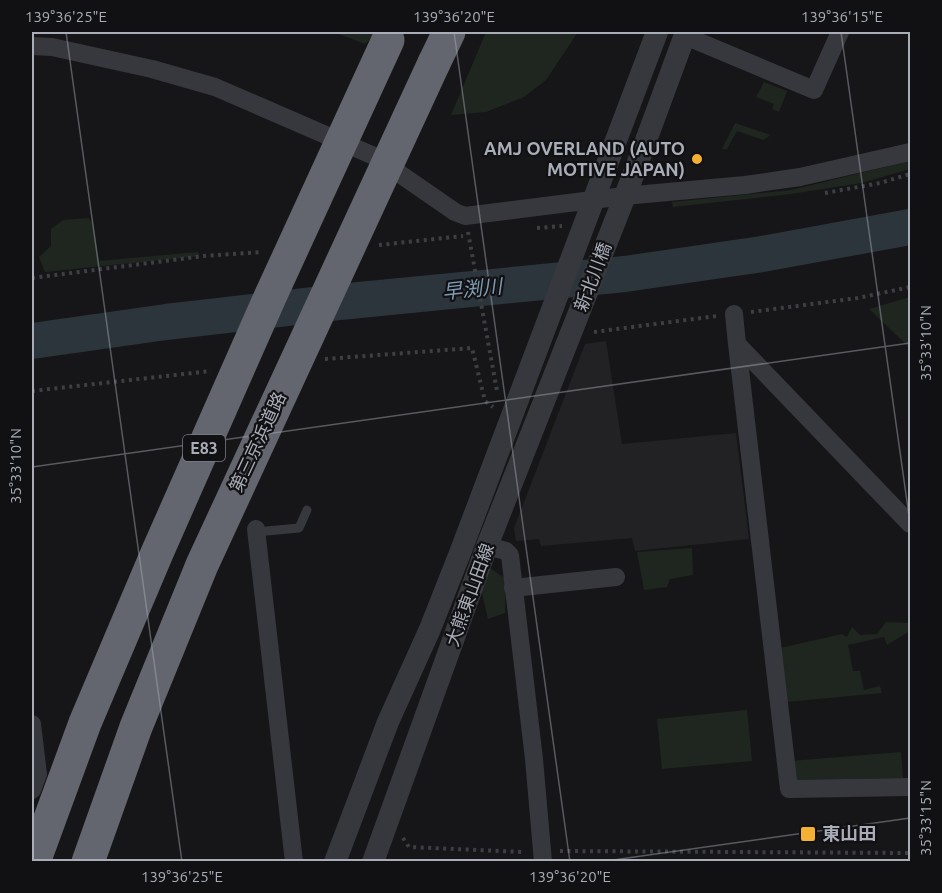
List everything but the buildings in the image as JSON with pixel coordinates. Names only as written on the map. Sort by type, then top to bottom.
[{"type":"highway","name":"第三京浜道路","points":[[88,861],[136,728],[202,564],[449,32]]},
{"type":"highway","name":"E83","points":[[34,861],[85,723],[157,553],[270,297],[390,36]]},
{"type":"street","points":[[592,201],[657,32]]},
{"type":"street","points":[[624,196],[686,34],[814,90],[839,32]]},
{"type":"street","points":[[32,46],[52,47],[152,69],[215,87],[374,156],[465,216],[624,196],[746,185],[800,177],[910,152]]},
{"type":"street","name":"新北川橋","points":[[572,331],[624,196]]},
{"type":"street","name":"新北川橋","points":[[541,335],[592,201]]},
{"type":"street","points":[[734,314],[789,789],[910,787]]},
{"type":"street","name":"大熊東山田線","points":[[373,861],[487,546],[572,331]]},
{"type":"street","name":"大熊東山田線","points":[[335,861],[388,722],[430,630],[541,335]]},
{"type":"street","points":[[737,344],[910,525]]},
{"type":"street","points":[[256,531],[294,861]]},
{"type":"street","points":[[487,546],[506,551],[510,555],[534,759],[549,856]]},
{"type":"street","points":[[513,588],[616,577]]},
{"type":"street","points":[[32,724],[38,774],[32,790]]},
{"type":"lane","points":[[256,531],[299,528],[307,510]]},
{"type":"path","points":[[471,243],[497,391]]},
{"type":"path","points":[[315,360],[472,348],[485,401],[510,420]]},
{"type":"path","points":[[32,391],[214,371]]},
{"type":"path","points":[[400,835],[410,847],[527,852]]},
{"type":"path","points":[[549,856],[910,853]]},
{"type":"shaded area","points":[[333,32],[378,32],[365,44]]},
{"type":"shaded area","points":[[486,32],[578,32],[546,80],[524,97],[486,112],[451,115]]},
{"type":"shaded area","points":[[764,82],[787,91],[779,112],[772,109],[774,104],[756,97]]},
{"type":"shaded area","points":[[735,123],[771,135],[763,140],[737,131],[727,149],[722,149]]},
{"type":"shaded area","points":[[910,161],[910,169],[861,183],[791,194],[673,207],[672,202],[791,190]]},
{"type":"shaded area","points":[[88,218],[93,223],[99,261],[198,252],[199,256],[45,272],[39,257],[51,246],[51,229],[63,220]]},
{"type":"shaded area","points":[[910,297],[910,348],[869,309]]},
{"type":"shaded area","points":[[606,341],[622,444],[736,433],[749,539],[635,551],[632,538],[541,546],[539,539],[516,541],[514,528],[585,344]]},
{"type":"shaded area","points":[[692,548],[693,575],[670,579],[667,587],[644,590],[637,552]]},
{"type":"shaded area","points":[[490,568],[506,579],[505,613],[488,619],[481,589]]},
{"type":"shaded area","points":[[886,622],[909,623],[910,631],[887,645],[884,637],[848,645],[853,671],[860,671],[864,690],[880,686],[882,693],[786,702],[780,648],[842,634],[847,637],[852,627],[860,635],[877,634]]},
{"type":"shaded area","points":[[747,710],[752,761],[662,769],[657,719]]},
{"type":"shaded area","points":[[901,752],[903,778],[796,780],[790,761]]},
{"type":"waterway","name":"早渕川","points":[[32,341],[166,322],[339,302],[625,274],[762,254],[910,227]]},
{"type":"place","name":"AMJ OVERLAND (AUTO MOTIVE JAPAN)","points":[[697,159]]},
{"type":"place","name":"東山田","points":[[808,834]]}]
